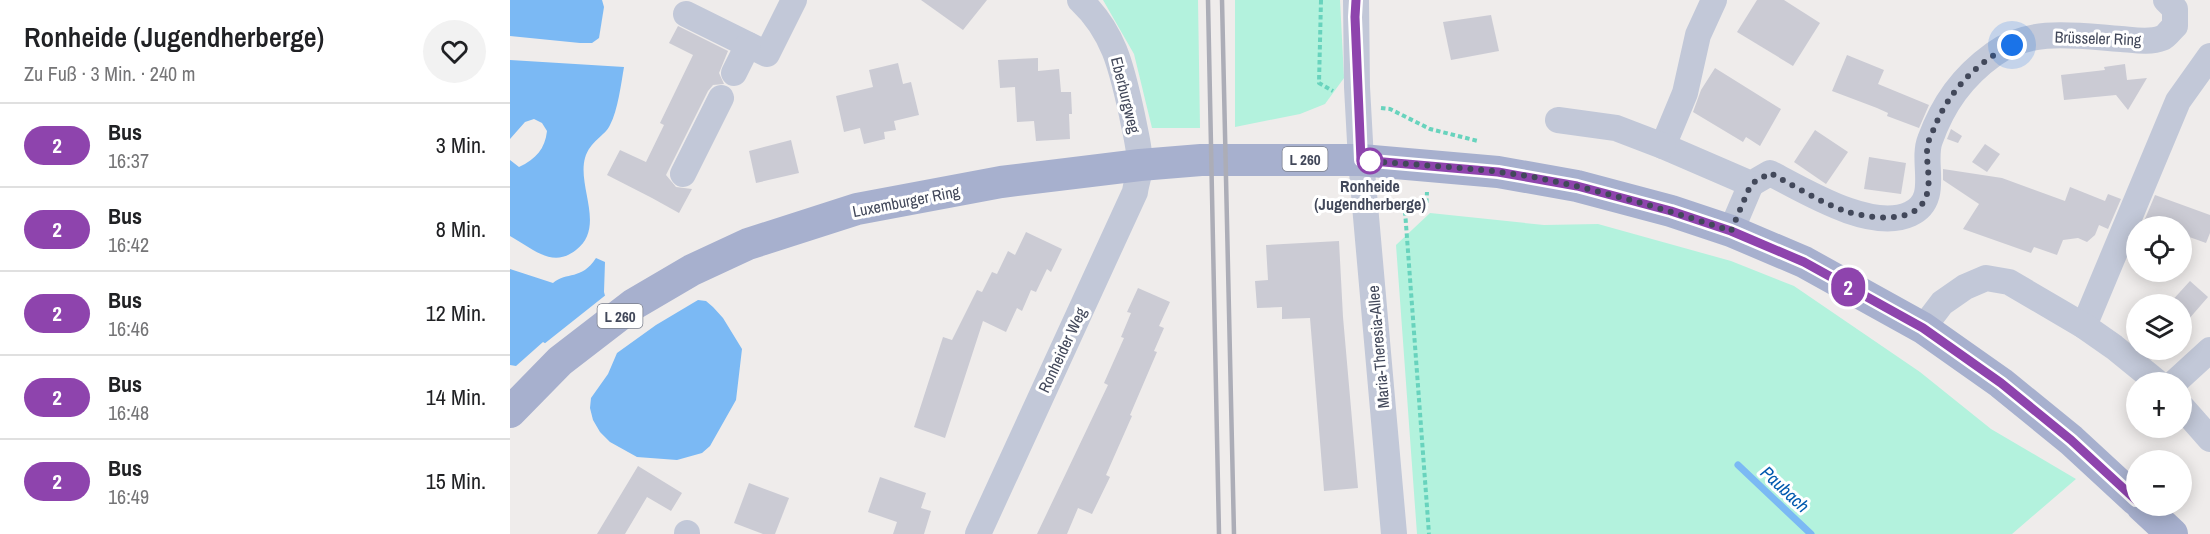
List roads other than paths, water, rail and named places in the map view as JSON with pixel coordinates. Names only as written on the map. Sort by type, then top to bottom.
[{"type":"main road","name":"Luxemburger Ring","points":[[510,412],[560,362],[634,304],[692,270],[748,244],[857,210],[1001,182],[1140,165],[1201,160],[1361,160]]},
{"type":"main road","name":"L 260","points":[[1361,160],[1498,172],[1577,186],[1671,211],[1731,231],[1804,262],[1923,328],[2010,390],[2071,440],[2126,491]]},
{"type":"main road","points":[[2153,516],[2172,534]]},
{"type":"street","points":[[686,14],[766,54],[794,0]]},
{"type":"street","name":"Eberburgweg","points":[[1080,0],[1094,13],[1114,46],[1125,80],[1140,165]]},
{"type":"street","name":"Maria-Theresia-Allee","points":[[1356,0],[1361,160],[1394,534]]},
{"type":"street","points":[[1663,146],[1685,93],[1698,35],[1714,0]]},
{"type":"street","name":"Brüsseler Ring","points":[[1751,184],[1770,173],[1849,212],[1888,219],[1911,214],[1924,202],[1929,184],[1928,143],[1943,107],[1968,76],[1995,53],[2029,37],[2066,34],[2144,41],[2162,38],[2175,26],[2175,9],[2166,0]]},
{"type":"street","points":[[734,73],[748,45]]},
{"type":"street","points":[[2084,326],[2178,101],[2210,56]]},
{"type":"street","points":[[683,174],[721,98]]},
{"type":"street","points":[[1558,120],[1616,128],[1751,184],[1731,231]]},
{"type":"street","name":"Ronheider Weg","points":[[978,534],[1135,192],[1140,165]]},
{"type":"street","points":[[1923,328],[1942,303],[1965,287],[1986,278],[2009,282],[2084,326],[2145,372]]},
{"type":"street","points":[[2186,372],[2210,350]]},
{"type":"street","points":[[2192,419],[2210,439]]},
{"type":"water","points":[[510,0],[602,0],[604,7],[599,38],[592,43],[580,43],[510,36]]},
{"type":"water","points":[[510,60],[624,67],[613,119],[608,129],[590,147],[585,158],[584,181],[589,206],[589,230],[585,241],[576,250],[559,258],[542,255],[510,236],[510,160],[519,167],[530,161],[542,148],[547,131],[542,123],[534,119],[525,122],[510,139]]},
{"type":"water","points":[[596,258],[605,262],[604,292],[617,340],[564,354],[543,342],[516,366],[510,365],[510,269],[553,283],[558,279],[585,270]]},
{"type":"water","points":[[698,300],[706,301],[723,318],[742,349],[736,400],[710,446],[702,453],[677,460],[637,457],[610,442],[600,432],[593,420],[590,408],[591,398],[608,374],[617,353],[656,325]]},
{"type":"waterway","name":"Paubach","points":[[1738,465],[1811,534]]},
{"type":"railway","points":[[1208,0],[1219,534]]},
{"type":"railway","points":[[1222,0],[1234,534]]},
{"type":"place","name":"Ronheide (Jugendherberge)","points":[[1370,161]]}]
